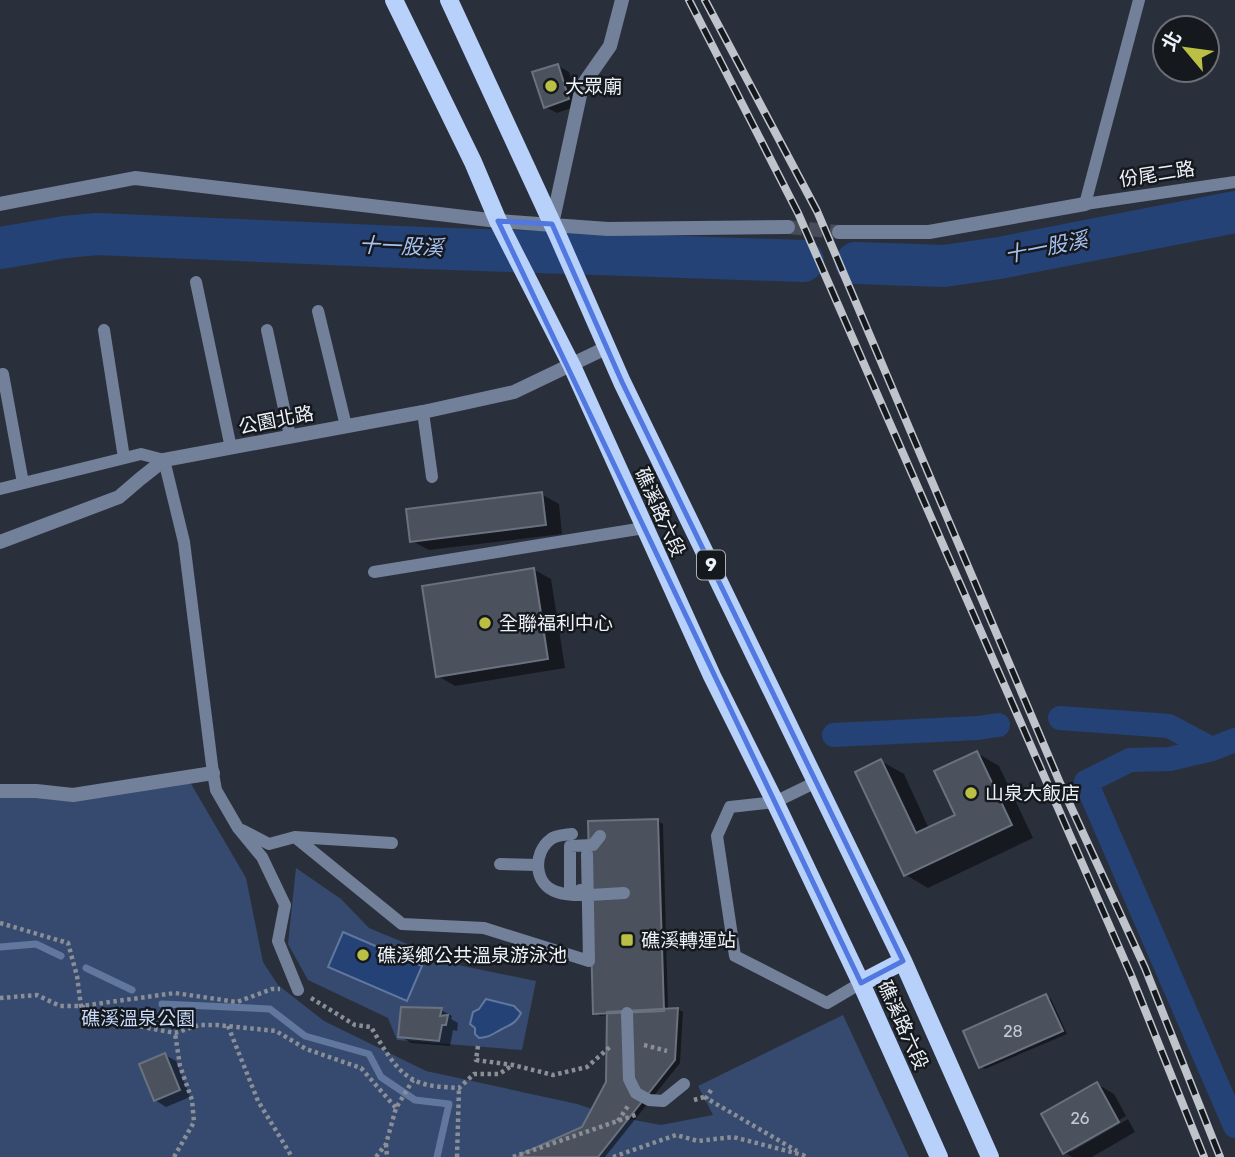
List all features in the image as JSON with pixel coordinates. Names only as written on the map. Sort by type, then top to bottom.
[{"type":"main road","name":"礁溪路六段","points":[[394,0],[473,162],[524,275],[572,366],[712,676],[861,983],[939,1157]]},
{"type":"main road","name":"礁溪路六段","points":[[449,0],[622,382],[903,961],[990,1157]]},
{"type":"main road","points":[[861,983],[903,961]]},
{"type":"street","points":[[555,230],[582,86],[610,46],[622,0]]},
{"type":"street","points":[[0,204],[135,178],[501,227],[555,230],[788,227]]},
{"type":"street","points":[[839,232],[929,232],[1085,204]]},
{"type":"street","name":"公園北路","points":[[0,542],[119,497],[164,460],[423,412],[514,392],[608,347]]},
{"type":"street","points":[[0,791],[73,795],[213,773]]},
{"type":"lane","points":[[1085,204],[1139,0]]},
{"type":"lane","name":"份尾二路","points":[[1085,204],[1235,181]]},
{"type":"lane","points":[[196,282],[231,447]]},
{"type":"lane","points":[[318,311],[346,426]]},
{"type":"lane","points":[[104,330],[124,458]]},
{"type":"lane","points":[[267,330],[290,436]]},
{"type":"lane","points":[[3,374],[23,484]]},
{"type":"lane","points":[[423,412],[432,477]]},
{"type":"lane","points":[[0,489],[141,454],[164,460],[184,542],[216,790],[238,828],[262,857],[285,905],[278,941],[298,990]]},
{"type":"lane","points":[[374,572],[644,528]]},
{"type":"lane","points":[[816,782],[775,802],[730,807],[717,836],[735,956],[827,1003],[861,983]]},
{"type":"lane","points":[[238,828],[269,844],[295,837],[392,843]]},
{"type":"lane","points":[[572,834],[553,837],[541,849],[537,865],[544,883],[555,892],[569,895],[624,893]]},
{"type":"lane","points":[[295,837],[402,924],[484,928],[589,961],[583,854],[580,892],[570,892],[570,846],[593,845],[600,836]]},
{"type":"lane","points":[[500,864],[537,865]]},
{"type":"lane","points":[[627,1013],[629,1079],[636,1093],[649,1100],[663,1101],[684,1084]]},
{"type":"path","points":[[0,923],[68,943],[77,976],[81,1006]]},
{"type":"path","points":[[0,998],[37,995],[60,1006],[81,1006],[175,993],[237,1002],[272,989],[298,990],[355,1025],[371,1027],[390,1059],[413,1080],[435,1086],[459,1088]]},
{"type":"path","points":[[81,1006],[111,1021],[174,1033],[199,1025],[276,1031],[306,1049],[361,1068],[396,1108]]},
{"type":"path","points":[[228,1026],[258,1101],[292,1157]]},
{"type":"path","points":[[174,1033],[180,1066],[192,1100],[194,1122],[174,1157]]},
{"type":"path","points":[[478,1046],[476,1060],[513,1065],[553,1075],[587,1067],[620,1039]]},
{"type":"path","points":[[632,1042],[667,1051]]},
{"type":"path","points":[[457,1157],[459,1088],[474,1074],[499,1074],[513,1065]]},
{"type":"path","points":[[387,1157],[386,1144],[396,1108],[413,1080]]},
{"type":"path","points":[[711,1090],[706,1098],[804,1156]]},
{"type":"path","points":[[693,1100],[704,1097]]},
{"type":"path","points":[[513,1157],[648,1111]]},
{"type":"path","points":[[613,1157],[676,1135],[698,1141],[733,1137],[804,1156]]},
{"type":"path","points":[[376,1157],[386,1144]]},
{"type":"highlighted area","points":[[498,221],[552,224],[622,382],[903,961],[861,983]]},
{"type":"green space","name":"礁溪溫泉公園","points":[[190,782],[246,878],[263,962],[278,985],[324,1021],[426,1071],[661,1125],[713,1115],[698,1086],[843,1015],[909,1157],[0,1157],[0,794]]},
{"type":"green space","name":"礁溪鄉公共溫泉游泳池","points":[[296,868],[341,899],[369,928],[458,965],[536,981],[522,1050],[397,1040],[388,1018],[308,980],[288,944]]},
{"type":"shaded area","points":[[343,932],[422,966],[407,1001],[328,967]]},
{"type":"shaded area","points":[[486,999],[514,1006],[521,1013],[511,1024],[489,1036],[479,1038],[470,1024],[473,1012],[479,1009]]},
{"type":"building","name":"大眾廟","points":[[558,64],[569,99],[544,108],[532,72]]},
{"type":"building","points":[[542,492],[546,525],[410,542],[406,509]]},
{"type":"building","name":"全聯福利中心","points":[[534,568],[548,659],[436,677],[422,586]]},
{"type":"building","name":"山泉大飯店","points":[[977,751],[1012,825],[904,876],[855,772],[881,759],[916,833],[955,815],[934,771]]},
{"type":"building","name":"礁溪轉運站","points":[[658,819],[664,1011],[593,1014],[588,821]]},
{"type":"building","points":[[1046,994],[1063,1031],[979,1068],[963,1031]]},
{"type":"building","points":[[401,1007],[442,1008],[440,1016],[448,1015],[446,1025],[442,1025],[439,1041],[398,1037]]},
{"type":"building","points":[[678,1008],[675,1060],[598,1157],[518,1157],[582,1127],[606,1082],[607,1012]]},
{"type":"building","points":[[165,1053],[180,1090],[154,1101],[139,1064]]},
{"type":"building","points":[[1097,1082],[1119,1122],[1063,1154],[1041,1114]]},
{"type":"waterway","name":"十一股溪","points":[[856,263],[944,266],[999,258],[1235,212]]},
{"type":"waterway","name":"十一股溪","points":[[0,248],[97,234],[803,261]]},
{"type":"waterway","points":[[1060,718],[1169,726],[1212,749],[1235,740]]},
{"type":"waterway","points":[[834,735],[998,725]]},
{"type":"waterway","points":[[1212,749],[1170,759],[1130,760],[1086,782],[1235,1126]]},
{"type":"waterway","points":[[0,947],[36,944],[61,956]]},
{"type":"waterway","points":[[86,968],[132,990]]},
{"type":"waterway","points":[[162,1004],[270,1009],[305,1036],[369,1054],[381,1077],[415,1100],[449,1104],[437,1157]]},
{"type":"tunnel","points":[[788,227],[839,232]]},
{"type":"railway","points":[[689,0],[798,213],[1131,975],[1204,1157]]},
{"type":"railway","points":[[705,0],[817,211],[1060,783],[1145,968],[1220,1157]]},
{"type":"place","name":"大眾廟","points":[[551,86]]},
{"type":"place","name":"全聯福利中心","points":[[485,623]]},
{"type":"place","name":"山泉大飯店","points":[[971,793]]},
{"type":"place","name":"礁溪轉運站","points":[[627,940]]},
{"type":"place","name":"礁溪鄉公共溫泉游泳池","points":[[363,955]]}]
